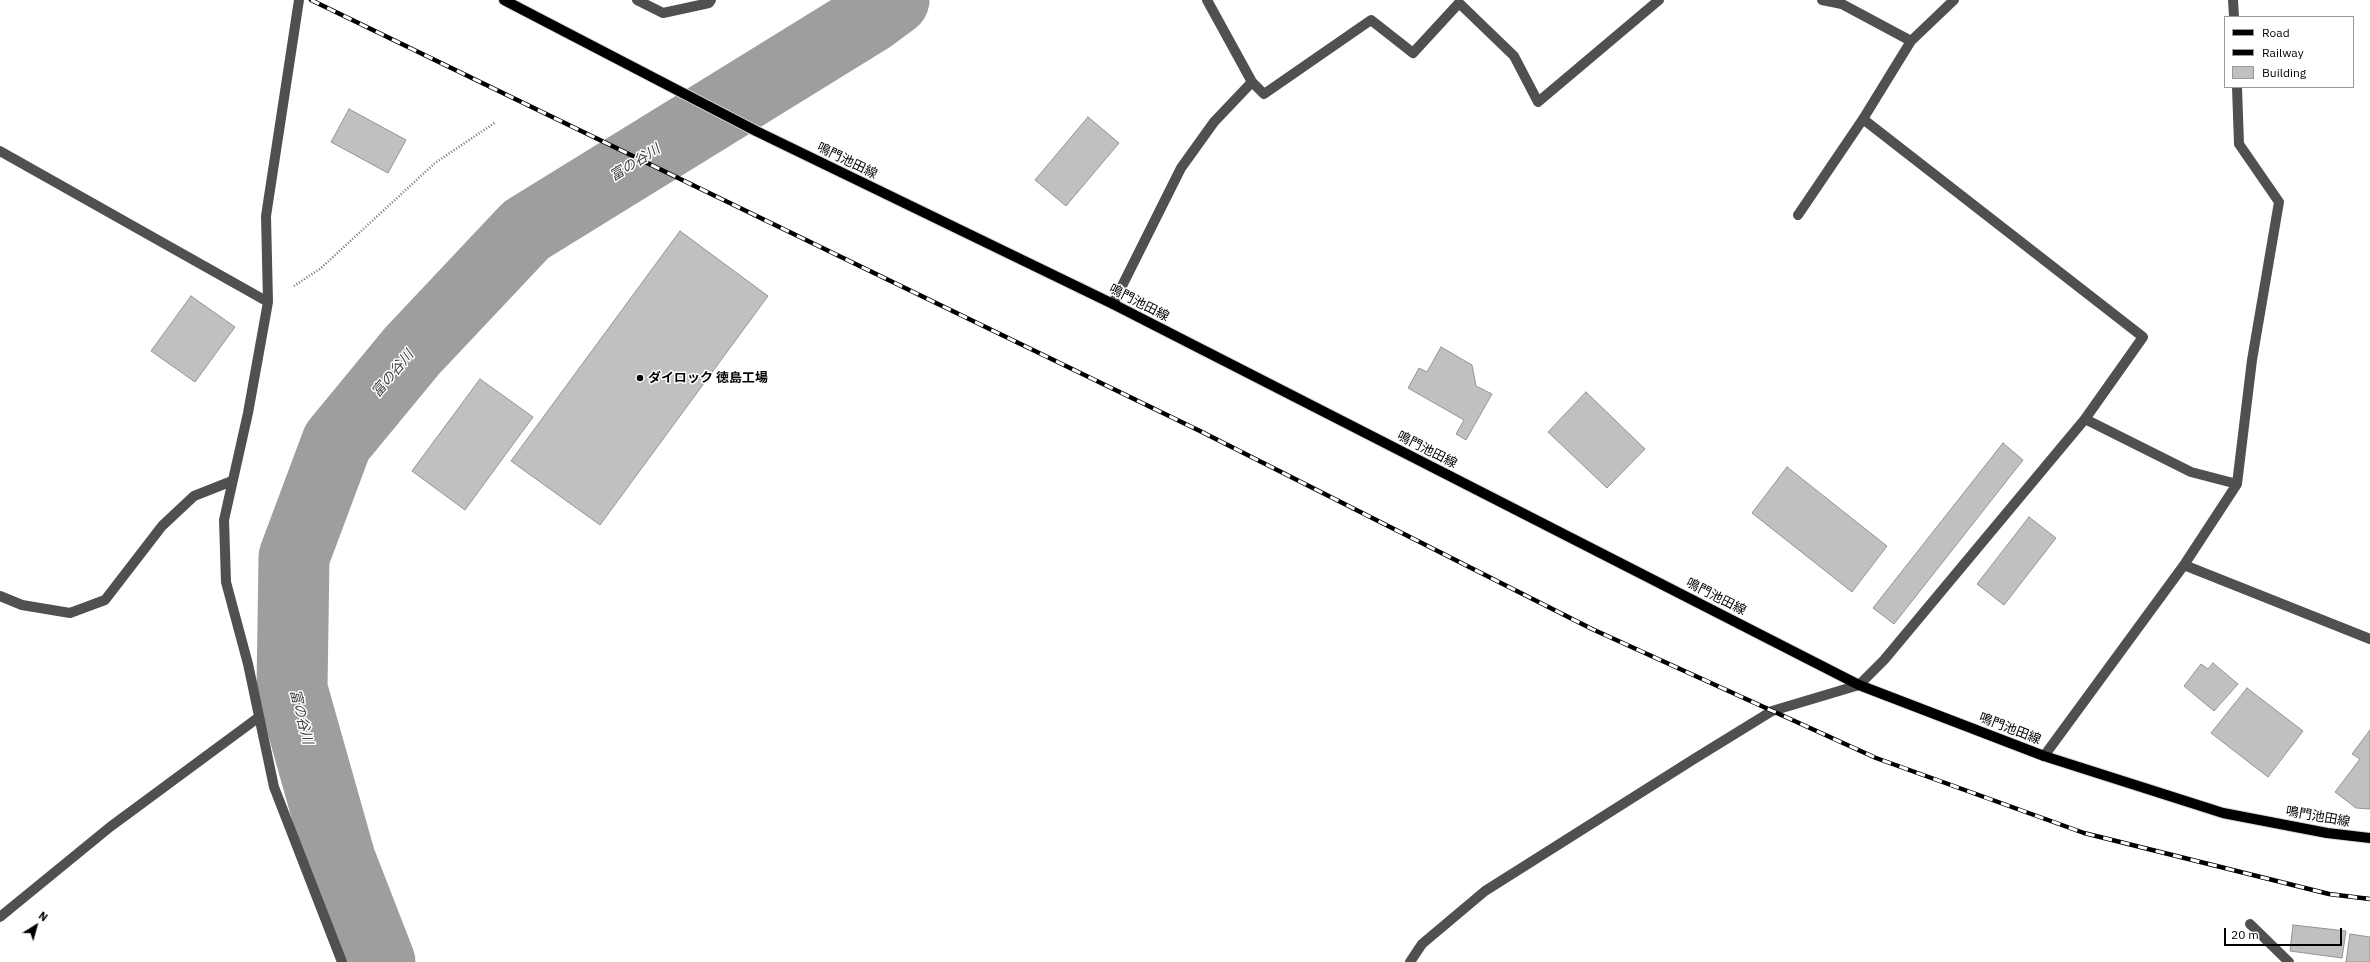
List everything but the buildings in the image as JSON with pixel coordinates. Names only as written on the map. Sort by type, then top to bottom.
[{"type":"main road","name":"鳴門池田線","points":[[504,0],[756,131],[1113,304],[1859,685],[2044,756],[2223,813],[2327,833],[2370,838]]},
{"type":"street","points":[[299,0],[266,216],[268,302],[248,413],[224,520],[226,582],[248,664],[274,787],[342,962]]},
{"type":"street","points":[[637,0],[663,13],[709,3],[711,0]]},
{"type":"street","points":[[1207,0],[1252,82],[1264,94],[1372,20],[1413,53],[1458,4],[1514,56],[1538,102],[1659,0]]},
{"type":"street","points":[[1822,0],[1842,4],[1911,42]]},
{"type":"street","points":[[1798,215],[1863,119],[1911,42],[1954,0]]},
{"type":"street","points":[[2233,0],[2234,16]]},
{"type":"street","points":[[1113,304],[1181,168],[1214,122],[1252,82]]},
{"type":"street","points":[[2044,756],[2184,564],[2237,484],[2252,360],[2279,202],[2239,144],[2237,88]]},
{"type":"street","points":[[1410,962],[1422,944],[1485,891],[1694,759],[1772,711],[1859,685],[1884,660],[2085,419],[2143,337],[1863,119]]},
{"type":"street","points":[[0,152],[268,302]]},
{"type":"street","points":[[2085,419],[2191,472],[2237,484]]},
{"type":"street","points":[[0,596],[22,605],[70,613],[105,600],[162,526],[194,496],[232,481]]},
{"type":"street","points":[[2184,564],[2370,639]]},
{"type":"street","points":[[0,917],[110,827],[259,717]]},
{"type":"street","points":[[2250,924],[2289,962]]},
{"type":"path","points":[[268,302],[322,268],[435,164],[496,122]]},
{"type":"waterway","name":"富の谷川","points":[[380,962],[340,859],[292,689],[294,557],[337,442],[412,351],[526,230],[871,17],[894,0]]},
{"type":"railway","points":[[311,0],[1200,431],[1592,629],[1876,758],[2084,833],[2329,894],[2370,899]]},
{"type":"place","name":"ダイロック 徳島工場","points":[[640,378]]}]
